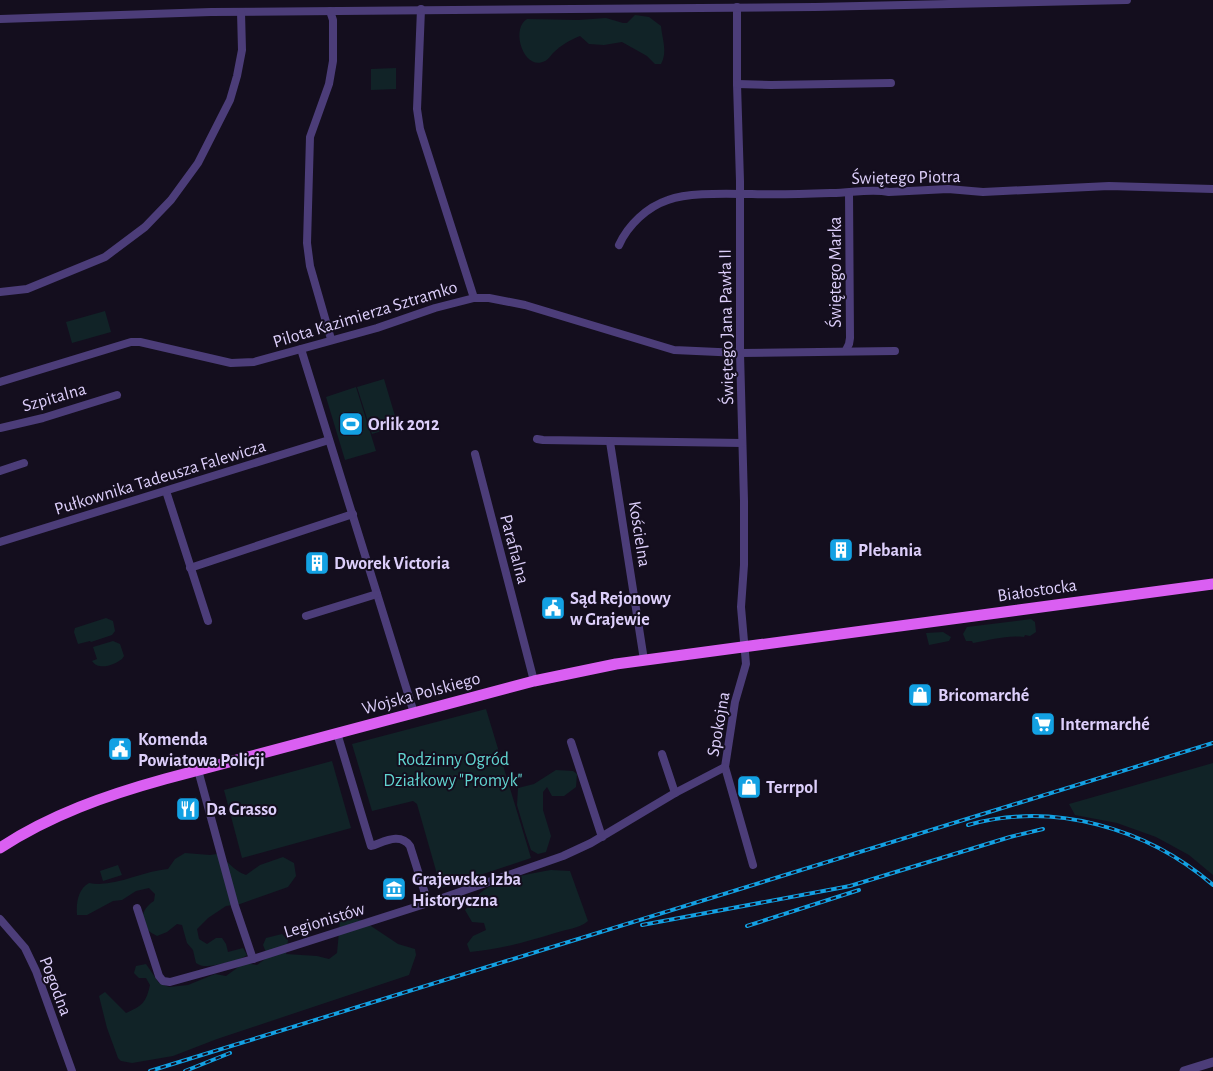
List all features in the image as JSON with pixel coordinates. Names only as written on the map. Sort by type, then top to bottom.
[{"type":"main road","name":"Białostocka","points":[[866,630],[1213,584]]},
{"type":"main road","name":"Wojska Polskiego","points":[[0,848],[49,821],[102,798],[198,770],[534,681],[644,660],[866,630]]},
{"type":"street","points":[[0,19],[241,12],[825,7],[1127,0]]},
{"type":"street","name":"Świętego Jana Pawła II","points":[[737,7],[744,565],[741,607],[746,646]]},
{"type":"street","points":[[421,10],[417,109],[420,129],[474,298]]},
{"type":"street","points":[[330,11],[333,20],[333,61],[329,84],[310,137],[307,243],[310,266],[331,340]]},
{"type":"street","points":[[0,292],[27,289],[105,258],[145,227],[171,200],[198,162],[230,100],[238,76],[242,50],[241,12]]},
{"type":"street","points":[[737,84],[891,83]]},
{"type":"street","name":"Świętego Piotra","points":[[619,245],[634,223],[646,212],[666,200],[692,196],[728,193],[849,193],[881,190],[889,192],[948,189],[984,192],[1109,186],[1213,189]]},
{"type":"street","name":"Świętego Marka","points":[[846,350],[850,344],[849,193]]},
{"type":"street","name":"Pilota Kazimierza Sztramko","points":[[0,382],[131,342],[140,342],[213,360],[239,364],[263,360],[474,298],[489,298],[525,305],[674,350],[740,352],[895,351]]},
{"type":"street","points":[[301,349],[414,713]]},
{"type":"street","name":"Szpitalna","points":[[0,428],[43,418],[117,394]]},
{"type":"street","points":[[537,439],[610,442],[742,443]]},
{"type":"street","name":"Pułkownika Tadeusza Falewicza","points":[[0,542],[329,440]]},
{"type":"street","name":"Kościelna","points":[[610,442],[644,660]]},
{"type":"street","name":"Parafialna","points":[[475,454],[534,681]]},
{"type":"street","points":[[0,471],[24,463]]},
{"type":"street","points":[[166,491],[208,621]]},
{"type":"street","points":[[190,568],[353,514]]},
{"type":"street","points":[[306,616],[377,594]]},
{"type":"street","name":"Spokojna","points":[[746,646],[745,672],[735,702],[725,767],[753,865]]},
{"type":"street","points":[[337,733],[371,846],[395,838],[408,842],[428,903]]},
{"type":"street","points":[[571,742],[602,837]]},
{"type":"street","points":[[662,754],[675,793]]},
{"type":"street","name":"Legionistów","points":[[137,908],[156,969],[163,981],[170,982],[253,959],[428,903],[563,856],[592,844],[675,793],[725,767]]},
{"type":"street","points":[[198,770],[235,906],[253,959]]},
{"type":"street","name":"Pogodna","points":[[0,919],[25,948],[36,971],[72,1071]]},
{"type":"street","points":[[1184,1071],[1213,1062]]},
{"type":"green space","points":[[635,15],[649,17],[661,26],[664,55],[661,64],[655,64],[647,56],[622,42],[604,45],[589,44],[580,36],[562,45],[546,60],[538,63],[531,60],[522,48],[520,31],[522,24],[527,19],[578,20],[606,18],[627,23]]},
{"type":"green space","points":[[396,68],[396,89],[371,90],[371,69]]},
{"type":"green space","points":[[105,311],[111,332],[72,343],[66,322]]},
{"type":"green space","points":[[384,379],[398,426],[372,434],[357,387]]},
{"type":"green space","name":"Orlik 2012","points":[[356,387],[376,451],[345,460],[326,397]]},
{"type":"green space","points":[[106,618],[113,621],[115,631],[112,635],[78,644],[74,632],[75,628]]},
{"type":"green space","points":[[1031,619],[1035,622],[1036,632],[1030,636],[1005,637],[973,643],[972,641],[966,641],[963,634],[967,627]]},
{"type":"green space","points":[[943,632],[951,637],[949,641],[929,645],[926,633]]},
{"type":"green space","points":[[113,641],[120,644],[124,656],[122,659],[107,666],[95,664],[92,661],[97,659],[93,647]]},
{"type":"green space","name":"Rodzinny Ogród Działkowy \"Promyk\"","points":[[486,709],[531,858],[441,888],[417,804],[413,801],[372,811],[352,744]]},
{"type":"green space","points":[[332,761],[351,828],[242,858],[224,790]]},
{"type":"green space","points":[[1213,763],[1213,875],[1189,855],[1156,837],[1117,823],[1075,815],[1069,804]]},
{"type":"green space","points":[[556,770],[573,771],[577,774],[576,787],[564,796],[552,796],[547,787],[543,792],[543,810],[551,836],[546,852],[538,854],[531,850],[525,832],[517,805],[518,788],[534,784]]},
{"type":"green space","points":[[185,853],[217,854],[237,871],[246,875],[260,865],[283,857],[294,863],[296,876],[288,887],[240,904],[226,906],[208,918],[197,929],[199,939],[207,944],[216,938],[222,938],[228,952],[243,948],[247,955],[244,957],[220,964],[202,966],[196,963],[193,950],[187,943],[182,925],[177,924],[167,932],[157,936],[150,932],[143,921],[143,914],[147,906],[154,901],[155,894],[149,888],[136,891],[122,900],[113,901],[87,915],[77,915],[78,897],[82,889],[89,883],[108,883],[168,869],[175,859]]},
{"type":"green space","points":[[118,865],[122,875],[103,881],[100,871]]},
{"type":"green space","points":[[551,870],[570,871],[588,921],[576,927],[524,942],[470,952],[467,944],[473,936],[486,930],[484,923],[472,922],[465,910],[476,897],[485,889],[503,881]]},
{"type":"green space","points":[[349,918],[362,920],[398,944],[415,949],[416,955],[409,975],[217,1039],[173,1056],[132,1063],[121,1061],[118,1058],[107,1028],[99,996],[105,992],[126,1013],[140,1006],[147,996],[150,985],[146,978],[139,978],[134,973],[136,966],[146,964],[159,983],[169,987],[188,985],[215,974],[226,976],[244,963],[257,965],[268,957],[263,945],[266,938],[282,934],[288,940],[286,954],[317,956],[329,959],[337,953],[340,921]]},
{"type":"railway","points":[[150,1071],[1213,743]]},
{"type":"railway","points":[[968,825],[1000,818],[1033,816],[1065,818],[1098,825],[1129,835],[1159,848],[1187,865],[1213,885]]},
{"type":"railway","points":[[642,925],[850,886],[1010,837],[1043,829]]},
{"type":"railway","points":[[747,926],[859,890]]},
{"type":"railway","points":[[185,1071],[230,1053]]},
{"type":"place","name":"Orlik 2012","points":[[351,424]]},
{"type":"place","name":"Plebania","points":[[841,550]]},
{"type":"place","name":"Dworek Victoria","points":[[317,563]]},
{"type":"place","name":"Sąd Rejonowy w Grajewie","points":[[553,608]]},
{"type":"place","name":"Bricomarché","points":[[920,695]]},
{"type":"place","name":"Intermarché","points":[[1043,724]]},
{"type":"place","name":"Komenda Powiatowa Policji","points":[[120,749]]},
{"type":"place","name":"Terrpol","points":[[749,787]]},
{"type":"place","name":"Da Grasso","points":[[188,809]]},
{"type":"place","name":"Grajewska Izba Historyczna","points":[[394,889]]}]
